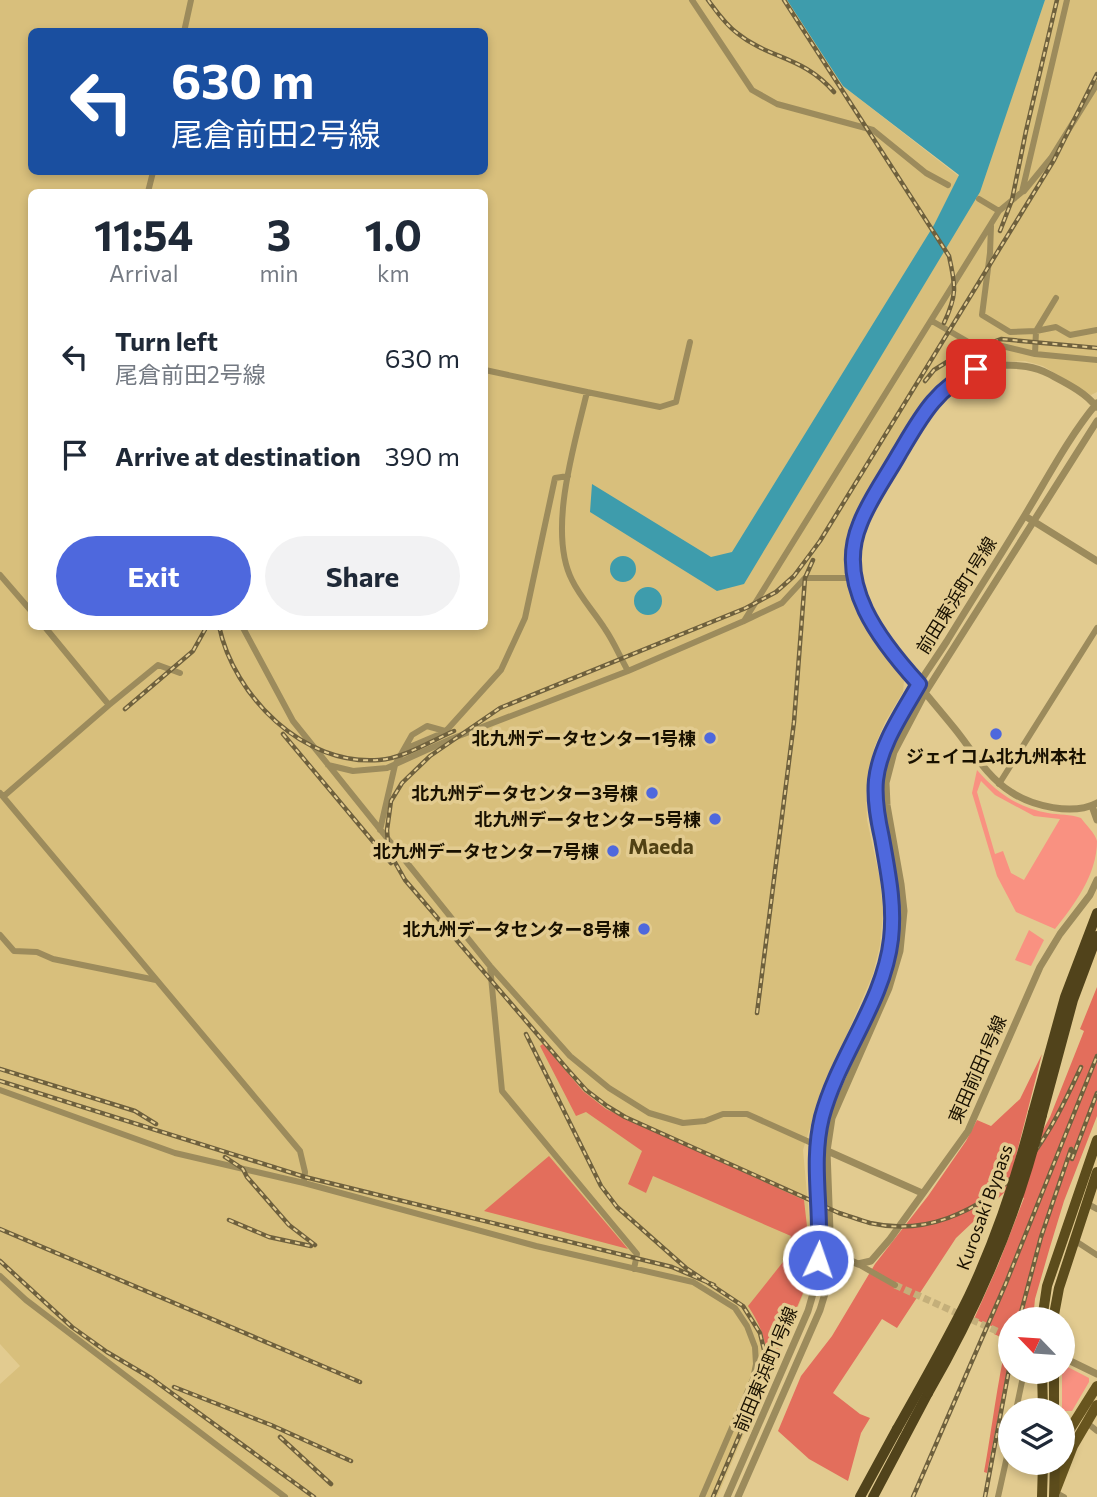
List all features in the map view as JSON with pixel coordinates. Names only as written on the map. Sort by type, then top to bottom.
[{"type":"highway","points":[[1078,959],[1097,903]]},
{"type":"highway","name":"Kurosaki Bypass","points":[[1038,1114],[1053,1034],[1078,959],[1097,913]]},
{"type":"highway","name":"Kurosaki Bypass","points":[[865,1497],[900,1433],[984,1262],[1038,1114],[1073,1000],[1097,936]]},
{"type":"highway","points":[[1044,1307],[1047,1286],[1097,1140]]},
{"type":"highway","points":[[1055,1307],[1059,1287],[1097,1172]]},
{"type":"highway","points":[[860,1497],[900,1433]]},
{"type":"highway","points":[[879,1497],[900,1433]]},
{"type":"highway","name":"Kurosaki Bypass","points":[[873,1497],[900,1433]]},
{"type":"highway","points":[[1042,1496],[1043,1475]]},
{"type":"highway","points":[[1056,1475],[1058,1495]]},
{"type":"main road","points":[[1075,1421],[1097,1386]]},
{"type":"main road","points":[[1058,1495],[1073,1446],[1097,1405]]},
{"type":"main road","points":[[1042,1496],[1050,1475]]},
{"type":"street","points":[[185,28],[191,0]]},
{"type":"street","points":[[692,0],[752,90],[777,104],[873,130],[926,173],[948,185]]},
{"type":"street","points":[[1022,192],[1067,0]]},
{"type":"street","points":[[744,621],[999,211],[1022,192],[1051,158],[1097,84]]},
{"type":"street","points":[[979,200],[999,211]]},
{"type":"street","points":[[991,224],[982,316],[1010,332],[1056,327],[1070,335],[1097,330]]},
{"type":"street","points":[[1035,354],[1036,331],[1056,298]]},
{"type":"street","points":[[932,321],[977,348],[998,345],[1035,354],[1097,360]]},
{"type":"street","points":[[488,371],[660,407],[676,402],[690,342]]},
{"type":"street","points":[[1097,406],[1060,381],[1027,366],[1003,365],[976,369],[952,383],[927,407],[864,514],[854,541],[852,558],[858,596],[867,614],[925,693],[999,784],[1035,804],[1051,808],[1080,808],[1095,804],[1097,820]]},
{"type":"street","points":[[587,392],[568,476],[561,536],[564,559],[572,581],[607,631],[628,671]]},
{"type":"street","name":"前田東浜町1号線","points":[[727,1497],[808,1311],[816,1286],[821,1234],[816,1145],[823,1115],[882,977],[891,940],[893,904],[876,808],[876,780],[888,741],[919,684],[1097,406]]},
{"type":"street","name":"前田東浜町1号線","points":[[738,1497],[820,1310],[827,1287],[831,1258],[827,1151],[832,1118],[889,988],[900,951],[904,911],[887,805],[887,783],[894,752],[925,693],[1097,421]]},
{"type":"street","points":[[405,749],[445,732],[501,670],[525,618],[555,478],[568,476]]},
{"type":"street","points":[[1025,516],[1097,561]]},
{"type":"street","points":[[0,575],[28,607]]},
{"type":"street","points":[[326,764],[353,771],[387,768],[458,736],[628,671],[744,621],[782,603],[805,578],[855,578]]},
{"type":"street","points":[[999,784],[1097,628]]},
{"type":"street","points":[[51,630],[109,705]]},
{"type":"street","points":[[244,630],[293,721],[489,966],[570,1056],[609,1088],[649,1113],[683,1123],[705,1121],[723,1114],[747,1114],[922,1193]]},
{"type":"street","points":[[180,673],[158,665],[2,795],[300,1151],[305,1172],[304,1183]]},
{"type":"street","points":[[380,830],[395,765],[412,735],[427,726],[445,732]]},
{"type":"street","name":"東田前田1号線","points":[[858,1264],[871,1261],[890,1240],[968,1131],[1040,967],[1060,934],[1090,895],[1097,880]]},
{"type":"street","points":[[0,935],[14,951],[37,952],[53,959],[156,980]]},
{"type":"street","points":[[489,966],[502,1091],[637,1254],[634,1269]]},
{"type":"street","points":[[0,1090],[175,1153],[304,1183],[536,1246],[693,1282],[735,1308],[747,1325],[755,1347],[756,1364],[753,1379],[702,1497]]},
{"type":"street","points":[[1086,1203],[1097,1209]]},
{"type":"street","points":[[1074,1240],[1097,1255]]},
{"type":"street","points":[[831,1258],[842,1257],[895,1285]]},
{"type":"street","points":[[0,1276],[26,1300],[285,1497]]},
{"type":"street","points":[[1075,1363],[1097,1374]]},
{"type":"street","points":[[1086,1422],[1097,1431]]},
{"type":"street","points":[[999,1497],[1003,1475]]},
{"type":"shaded area","points":[[0,0],[787,0],[843,86],[979,192],[1045,0],[1097,0],[1097,392],[1091,395],[1043,366],[1025,361],[982,362],[958,373],[931,394],[909,428],[859,513],[848,544],[848,577],[856,611],[872,639],[904,680],[903,692],[885,722],[874,748],[866,792],[867,820],[880,879],[883,913],[880,945],[873,974],[819,1099],[803,1150],[812,1249],[807,1286],[717,1497],[0,1497],[0,1384],[20,1366],[0,1344]]},
{"type":"shaded area","points":[[977,770],[1000,792],[1017,803],[1037,811],[1081,818],[1094,835],[1097,841],[1096,854],[1089,877],[1077,900],[1055,929],[1016,912],[997,876],[972,793]],"holes":[[[981,781],[995,795],[1034,816],[1060,819],[1024,880],[1011,873],[1003,851],[995,854],[977,792]]]},
{"type":"shaded area","points":[[1029,930],[1044,940],[1031,966],[1015,960]]},
{"type":"shaded area","points":[[1097,987],[1097,1116],[1064,1201],[1034,1307],[998,1307],[998,1336],[994,1334],[996,1328],[974,1319],[1024,1198],[1006,1191],[956,1238],[897,1328],[882,1319],[833,1393],[860,1414],[870,1418],[861,1433],[848,1481],[809,1459],[778,1431],[801,1376],[832,1336],[875,1264],[928,1196],[966,1141],[977,1120],[991,1126],[1020,1099],[1042,1054],[1013,1168],[1050,1117],[1084,1031],[1080,1029]]},
{"type":"shaded area","points":[[543,1044],[583,1091],[606,1109],[804,1200],[809,1244],[806,1286],[765,1383],[765,1343],[748,1306],[783,1262],[791,1236],[653,1176],[646,1193],[628,1184],[642,1151],[586,1112],[576,1116],[540,1046]]},
{"type":"shaded area","points":[[549,1156],[628,1249],[484,1211]]},
{"type":"shaded area","points":[[1075,1371],[1089,1378],[1075,1406],[1075,1398],[1062,1398],[1062,1384],[1075,1384]]},
{"type":"shaded area","points":[[998,1384],[1004,1384],[1002,1398],[998,1398],[998,1417],[987,1473],[984,1472]]},
{"type":"water","points":[[787,0],[1045,0],[980,192],[744,584],[717,591],[590,512],[592,484],[711,557],[732,552],[934,225],[959,175],[843,86]]},
{"type":"water","points":[[623,556],[632,560],[636,569],[632,578],[623,582],[614,578],[610,569],[614,560]]},
{"type":"water","points":[[648,587],[658,591],[662,601],[658,611],[648,615],[638,611],[634,601],[638,591]]},
{"type":"tunnel","points":[[895,1285],[998,1332]]},
{"type":"railway","points":[[708,0],[725,22],[749,42],[810,71],[834,92]]},
{"type":"railway","points":[[784,0],[949,256],[954,291],[944,323]]},
{"type":"railway","points":[[1000,231],[1012,200],[1057,0]]},
{"type":"railway","points":[[1081,1067],[1045,1137],[1030,1158],[1014,1176],[973,1207],[939,1221],[909,1226],[880,1225],[839,1213],[625,1117],[586,1090],[405,880],[392,857],[387,830],[391,801],[402,783],[430,756],[500,708],[746,608],[776,592],[794,576],[820,541],[1054,160],[1097,74]]},
{"type":"railway","points":[[925,381],[934,370],[958,355],[1001,339],[1097,348]]},
{"type":"railway","points":[[757,1013],[794,722],[805,578],[813,560]]},
{"type":"railway","points":[[125,709],[193,651],[205,630]]},
{"type":"railway","points":[[220,630],[227,652],[240,678],[256,701],[299,739],[324,752],[351,759],[388,759],[408,753],[454,731]]},
{"type":"railway","points":[[283,734],[391,863]]},
{"type":"railway","points":[[526,1034],[601,1186],[617,1207],[686,1268],[743,1306],[760,1333],[765,1354],[761,1385],[713,1497]]},
{"type":"railway","points":[[913,1497],[1006,1283],[1097,1056]]},
{"type":"railway","points":[[0,1069],[135,1111],[156,1124]]},
{"type":"railway","points":[[0,1081],[305,1177],[672,1267],[714,1285]]},
{"type":"railway","points":[[1072,1159],[1097,1093]]},
{"type":"railway","points":[[1022,1307],[1041,1237],[1071,1149]]},
{"type":"railway","points":[[225,1157],[243,1169],[289,1225],[315,1245]]},
{"type":"railway","points":[[229,1220],[269,1237],[311,1246]]},
{"type":"railway","points":[[0,1229],[360,1382]]},
{"type":"railway","points":[[0,1261],[72,1327],[151,1378],[314,1497]]},
{"type":"railway","points":[[985,1497],[1006,1384]]},
{"type":"railway","points":[[174,1387],[271,1425],[351,1461]]},
{"type":"railway","points":[[280,1437],[331,1484]]},
{"type":"place","name":"ジェイコム北九州本社","points":[[996,734]]},
{"type":"place","name":"北九州データセンター1号棟","points":[[710,738]]},
{"type":"place","name":"北九州データセンター3号棟","points":[[652,793]]},
{"type":"place","name":"北九州データセンター5号棟","points":[[715,819]]},
{"type":"place","name":"北九州データセンター7号棟","points":[[613,851]]},
{"type":"place","name":"北九州データセンター8号棟","points":[[644,929]]},
{"type":"district","name":"Maeda","points":[[661,845]]},
{"type":"route","points":[[818,1260],[821,1234],[816,1145],[834,1086],[882,977],[891,940],[893,904],[876,808],[876,780],[893,729],[919,684],[884,639],[858,596],[852,558],[854,541],[864,514],[927,407],[944,389],[976,369]]}]
